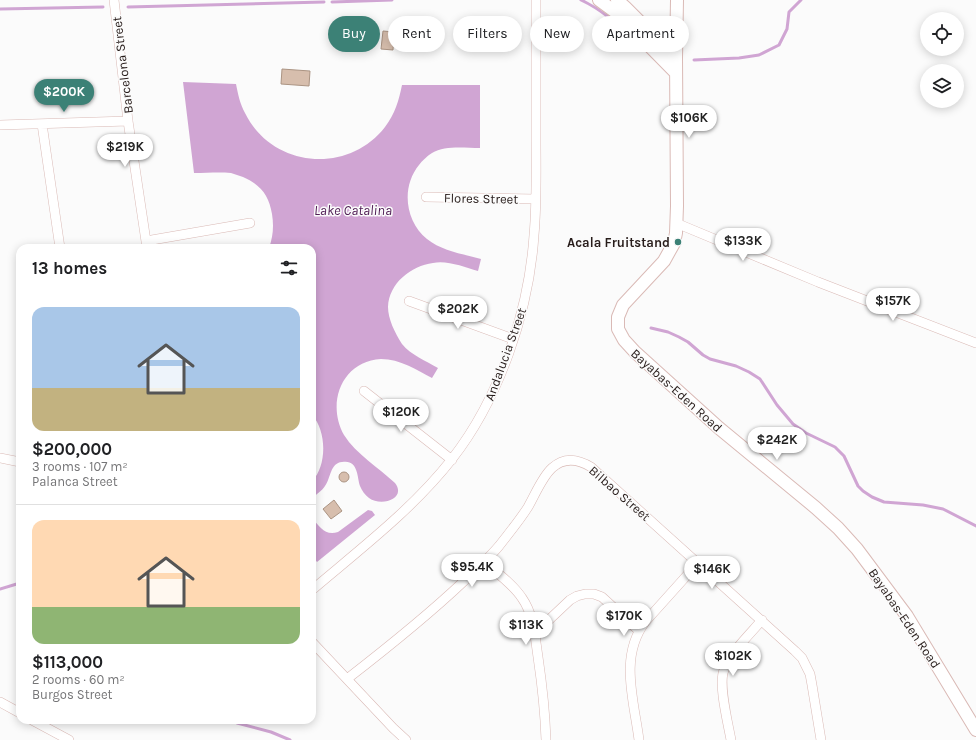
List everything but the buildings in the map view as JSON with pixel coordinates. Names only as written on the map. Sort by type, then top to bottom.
[{"type":"street","name":"Barcelona Street","points":[[114,0],[128,121],[146,244]]},
{"type":"street","name":"Andalucia Street","points":[[316,587],[391,522],[452,460],[470,435],[488,404],[514,339],[523,306],[534,236],[536,0]]},
{"type":"street","points":[[599,0],[618,14],[676,72]]},
{"type":"street","points":[[617,0],[634,16]]},
{"type":"street","name":"Bayabas-Eden Road","points":[[677,0],[677,16]]},
{"type":"street","points":[[670,52],[676,58]]},
{"type":"street","name":"Bayabas-Eden Road","points":[[676,52],[676,223],[674,243],[664,261],[623,306],[618,318],[618,329],[624,340],[719,428],[816,508],[858,549],[907,616],[976,730]]},
{"type":"street","points":[[0,125],[128,121]]},
{"type":"street","points":[[42,124],[59,244]]},
{"type":"street","name":"Flores Street","points":[[426,197],[535,199]]},
{"type":"street","points":[[146,244],[250,223]]},
{"type":"street","points":[[676,223],[818,282],[976,343]]},
{"type":"street","points":[[409,300],[514,339]]},
{"type":"street","points":[[364,391],[452,460]]},
{"type":"street","points":[[0,458],[16,461]]},
{"type":"street","name":"Bilbao Street","points":[[347,679],[418,623],[449,596],[484,562],[507,536],[527,508],[544,478],[551,469],[557,464],[574,460],[591,467],[762,620],[802,658],[810,674],[821,740]]},
{"type":"street","points":[[484,562],[517,590],[528,609],[535,633],[542,689],[546,740]]},
{"type":"street","points":[[639,740],[630,675],[630,658],[633,643],[638,630],[698,563]]},
{"type":"street","points":[[535,633],[570,600],[585,594],[594,594],[602,597],[638,630]]},
{"type":"street","points":[[731,740],[722,681],[724,671],[729,659],[762,620]]},
{"type":"street","points":[[316,646],[406,740]]},
{"type":"street","points":[[0,702],[16,711]]},
{"type":"street","points":[[39,724],[69,740]]},
{"type":"water","name":"Lake Catalina","points":[[183,82],[236,84],[243,110],[257,131],[273,145],[291,154],[311,159],[332,158],[351,153],[369,142],[385,127],[394,112],[402,85],[480,85],[480,148],[449,148],[437,150],[432,153],[426,157],[413,174],[408,193],[410,213],[420,232],[427,239],[439,246],[453,252],[481,259],[478,271],[444,262],[425,265],[409,272],[403,277],[392,290],[389,298],[389,316],[392,326],[402,344],[414,355],[438,368],[432,378],[408,366],[388,359],[367,362],[356,367],[347,375],[341,386],[338,397],[337,410],[339,423],[344,435],[361,455],[395,483],[398,493],[391,500],[380,502],[374,501],[368,497],[360,486],[356,469],[351,463],[347,462],[338,463],[335,465],[331,471],[327,483],[316,495],[316,476],[323,458],[323,439],[316,421],[316,244],[270,244],[273,218],[269,202],[259,187],[243,177],[231,173],[194,173]]},
{"type":"water","points":[[368,510],[372,511],[375,515],[317,562],[316,522],[326,532],[338,532]]},
{"type":"waterway","points":[[332,2],[392,0]]},
{"type":"waterway","points":[[581,0],[607,16]]},
{"type":"waterway","points":[[694,60],[739,58],[759,55],[779,45],[787,29],[789,12],[801,0]]},
{"type":"waterway","points":[[128,7],[324,2]]},
{"type":"waterway","points":[[0,9],[103,7]]},
{"type":"waterway","points":[[651,328],[668,332],[679,337],[710,359],[736,366],[760,379],[777,405],[793,424],[806,433],[835,447],[844,456],[858,486],[872,497],[884,502],[923,505],[943,509],[976,526]]},
{"type":"waterway","points":[[0,589],[16,584]]},
{"type":"waterway","points":[[241,724],[271,732],[290,740]]},
{"type":"place","name":"Acala Fruitstand","points":[[678,242]]}]
